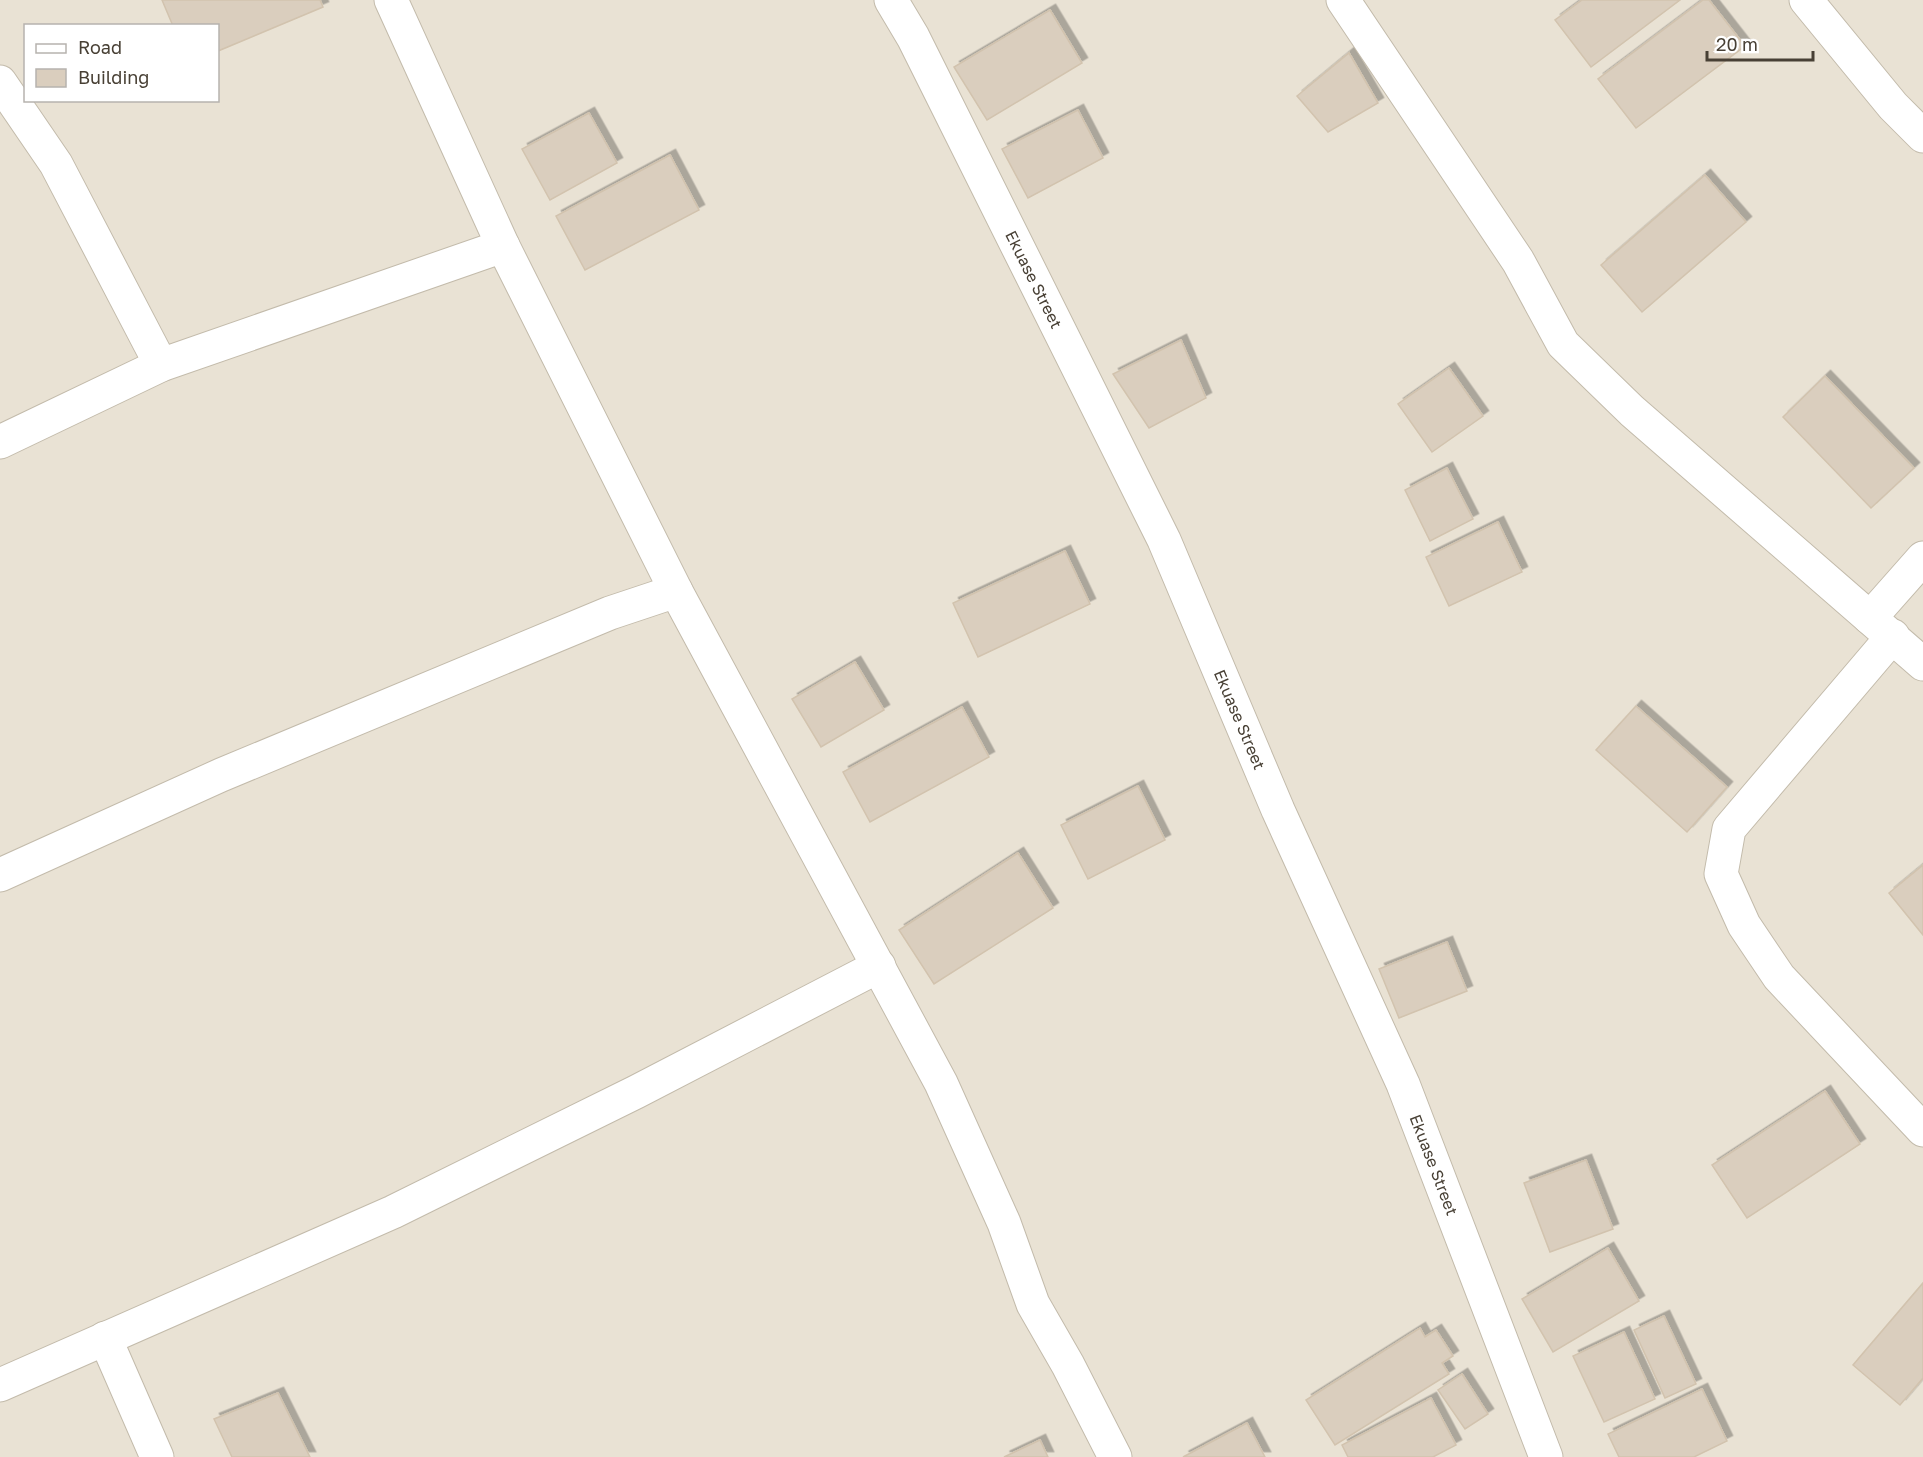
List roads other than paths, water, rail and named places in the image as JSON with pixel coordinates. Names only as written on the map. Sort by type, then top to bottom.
[{"type":"street","points":[[391,0],[503,246],[676,591],[941,1083],[1004,1223],[1033,1304],[1068,1365],[1115,1457]]},
{"type":"street","name":"Ekuase Street","points":[[891,0],[914,37],[1164,540],[1278,810],[1403,1084],[1546,1457]]},
{"type":"street","points":[[1343,0],[1518,261],[1563,344],[1632,411],[1923,664]]},
{"type":"street","points":[[1806,0],[1893,106],[1923,136]]},
{"type":"street","points":[[0,82],[56,164],[161,365]]},
{"type":"street","points":[[0,442],[161,365],[503,246]]},
{"type":"street","points":[[1923,558],[1882,627],[1729,829],[1721,874],[1744,925],[1779,977],[1923,1130]]},
{"type":"street","points":[[0,875],[221,775],[610,614],[676,591]]},
{"type":"street","points":[[0,1385],[393,1212],[636,1092],[879,966]]},
{"type":"street","points":[[105,1338],[157,1457]]}]
